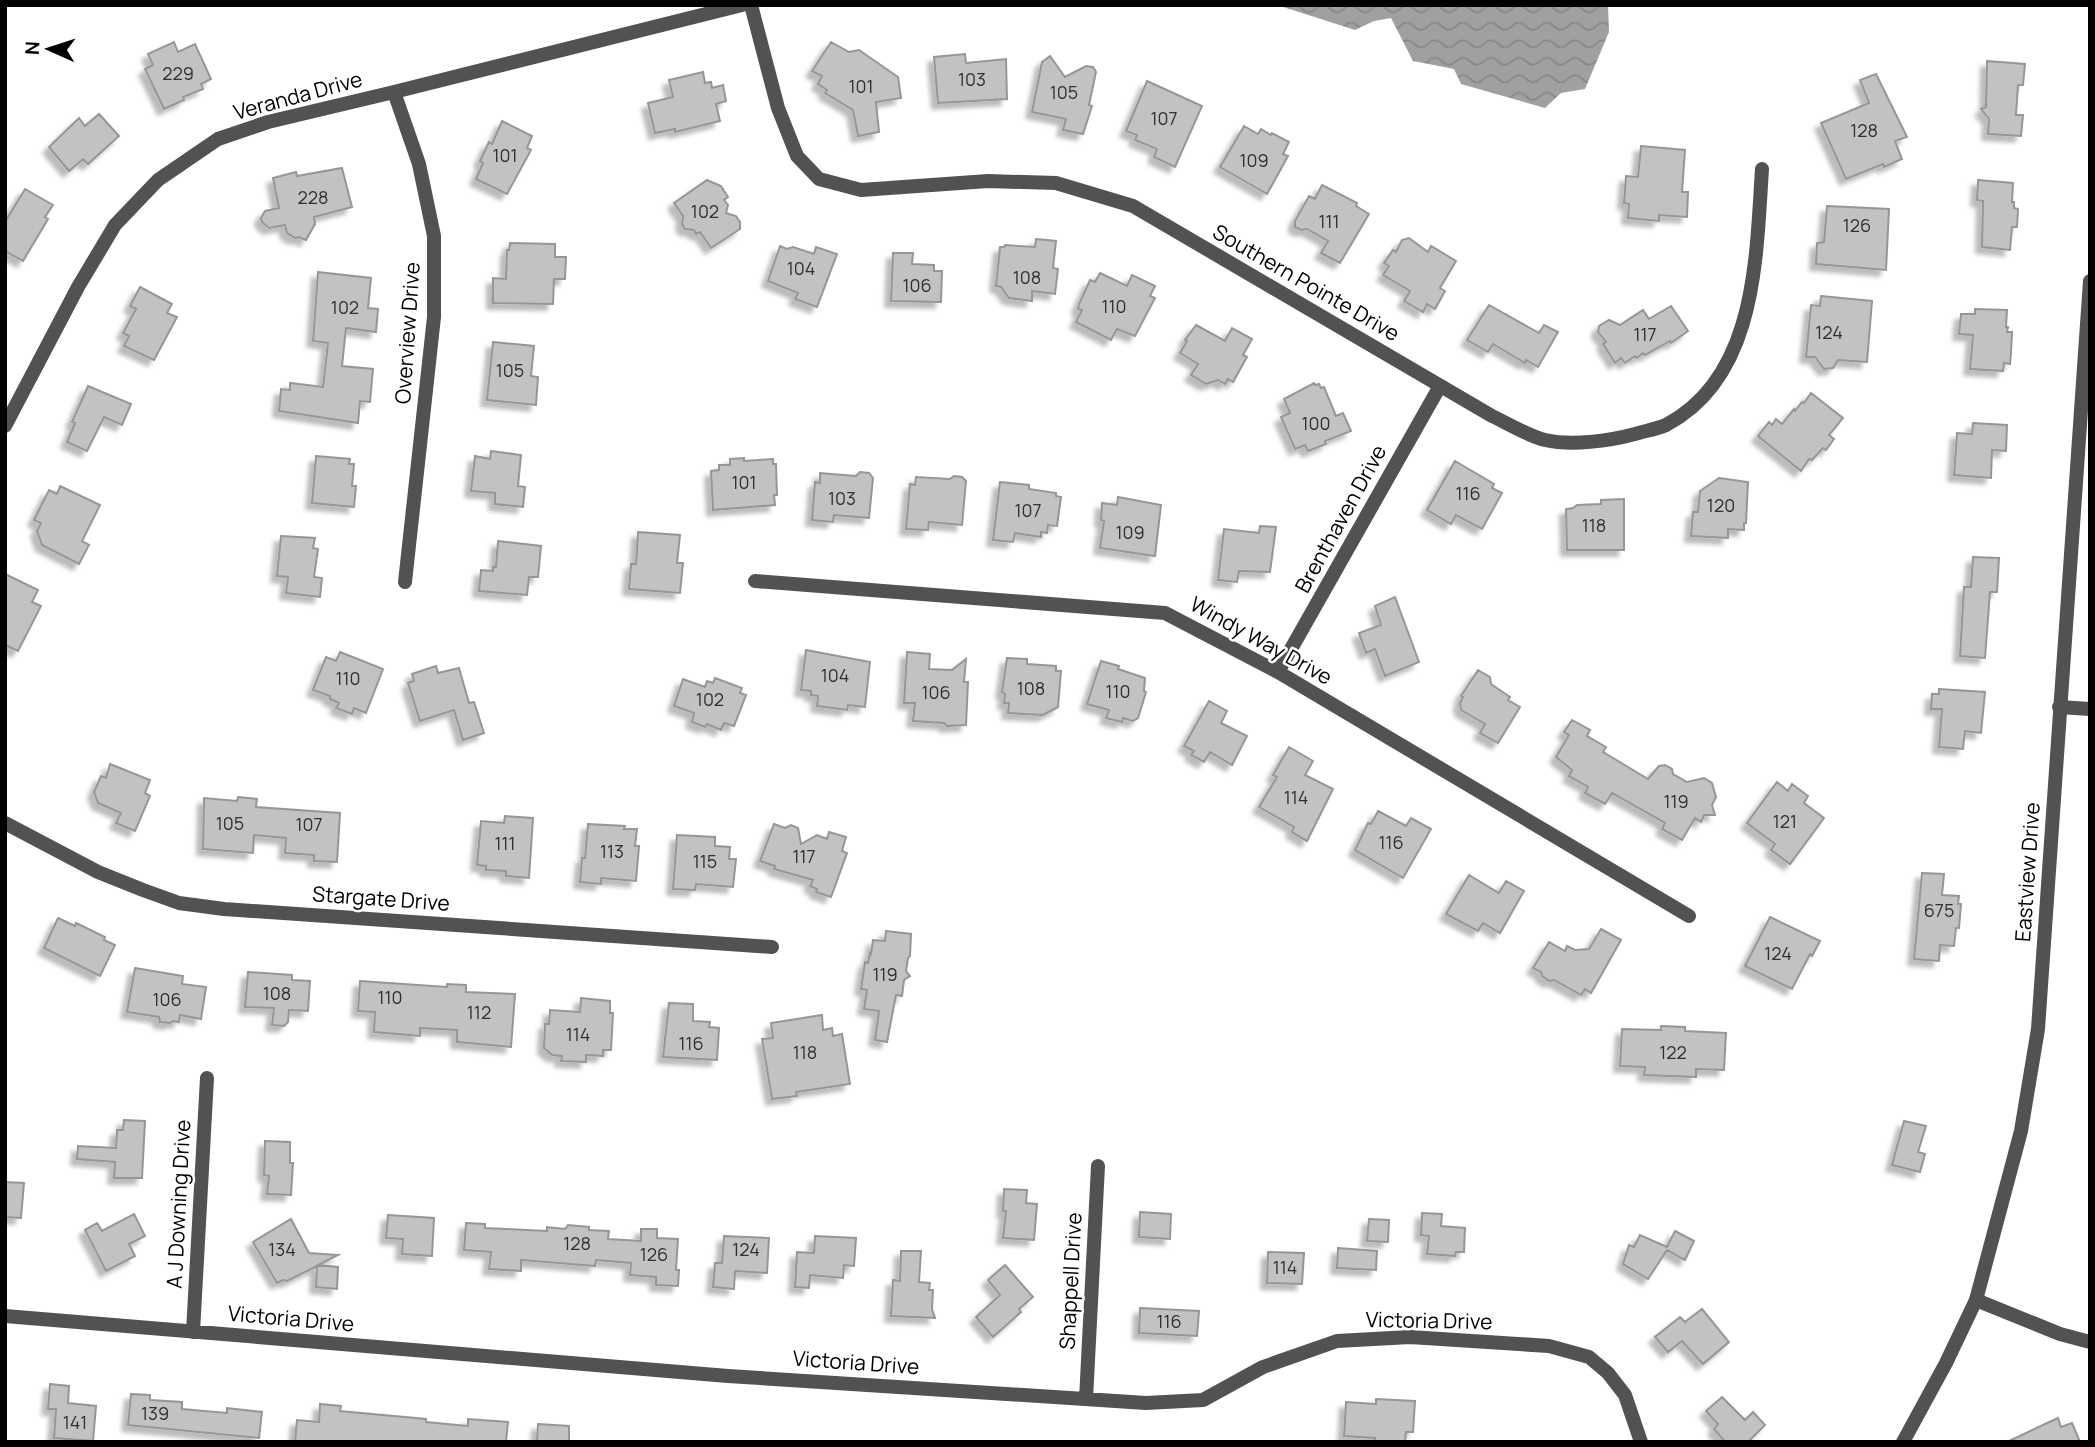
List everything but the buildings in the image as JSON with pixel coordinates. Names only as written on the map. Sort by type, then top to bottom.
[{"type":"street","name":"Veranda Drive","points":[[5,426],[78,287],[116,225],[158,180],[218,139],[268,121],[742,5]]},
{"type":"street","name":"Southern Pointe Drive","points":[[751,5],[778,108],[797,156],[819,179],[860,190],[988,181],[1056,183],[1133,206],[1492,416],[1545,440],[1592,442],[1664,425],[1699,401],[1730,359],[1746,314],[1756,262],[1762,169]]},
{"type":"street","name":"Overview Drive","points":[[394,92],[419,164],[434,236],[434,317],[405,582]]},
{"type":"street","name":"Eastview Drive","points":[[1903,1442],[1946,1363],[1976,1300],[2021,1132],[2038,1029],[2059,707],[2087,367],[2090,281]]},
{"type":"street","name":"Brenthaven Drive","points":[[1278,672],[1440,386]]},
{"type":"street","name":"Windy Way Drive","points":[[755,581],[1164,613],[1278,672],[1689,916]]},
{"type":"street","points":[[2059,707],[2090,709]]},
{"type":"street","name":"Stargate Drive","points":[[5,823],[98,873],[179,903],[265,912],[772,947]]},
{"type":"street","name":"A J Downing Drive","points":[[193,1332],[207,1078]]},
{"type":"street","name":"Shappell Drive","points":[[1086,1399],[1098,1166]]},
{"type":"street","points":[[1976,1300],[2060,1335],[2090,1342]]},
{"type":"street","name":"Victoria Drive","points":[[5,1316],[728,1376],[1146,1403],[1203,1400],[1264,1367],[1337,1341],[1409,1337],[1549,1346],[1589,1357],[1608,1373],[1625,1395],[1641,1442]]},
{"type":"water","points":[[1277,5],[1608,5],[1609,32],[1585,89],[1561,93],[1545,108],[1461,84],[1454,69],[1413,61],[1391,18],[1374,21],[1355,30]]}]
